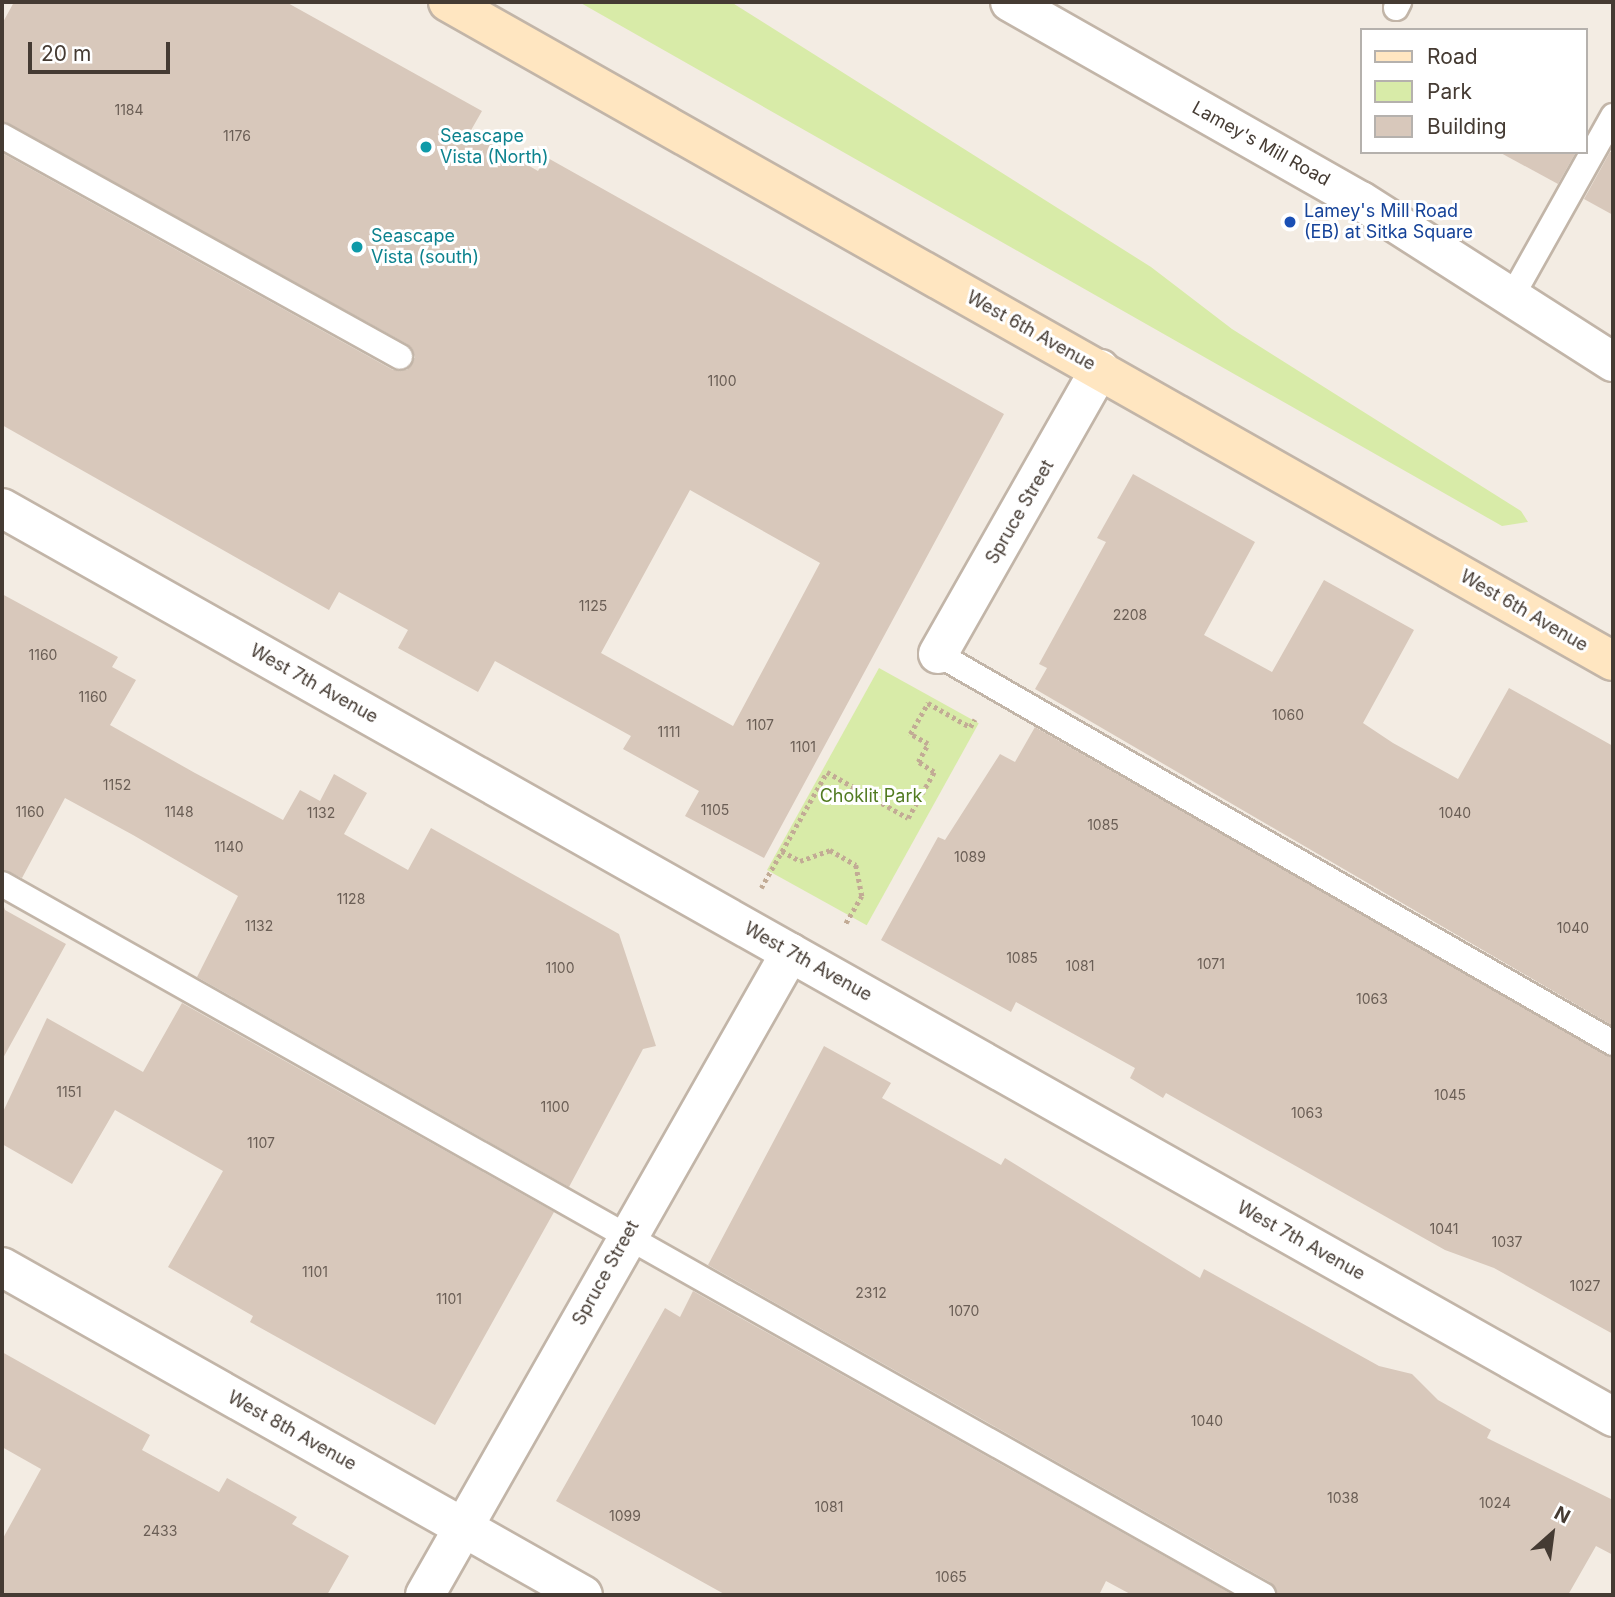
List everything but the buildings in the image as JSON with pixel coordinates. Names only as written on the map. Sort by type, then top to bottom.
[{"type":"main road","name":"West 6th Avenue","points":[[448,2],[1613,661]]},
{"type":"street","name":"Lamey's Mill Road","points":[[1010,2],[1361,201],[1613,362]]},
{"type":"street","name":"Spruce Street","points":[[938,654],[1100,369]]},
{"type":"street","name":"West 7th Avenue","points":[[2,508],[1613,1417]]},
{"type":"street","name":"Spruce Street","points":[[425,1595],[790,953]]},
{"type":"street","name":"West 8th Avenue","points":[[2,1267],[583,1595]]},
{"type":"lane","points":[[1511,298],[1613,116]]},
{"type":"lane","points":[[2,135],[400,357]]},
{"type":"lane","points":[[938,654],[1613,1043]]},
{"type":"lane","points":[[2,884],[1263,1595]]},
{"type":"path","points":[[759,891],[827,772],[908,818],[934,772],[918,762],[928,744],[910,734],[928,703],[970,727]]},
{"type":"path","points":[[782,851],[800,861],[830,850],[856,864],[862,896],[846,924]]},
{"type":"green space","points":[[579,2],[731,2],[1151,267],[1232,329],[1521,511],[1528,522],[1502,526]]},
{"type":"green space","name":"Choklit Park","points":[[879,668],[979,723],[867,925],[767,870]]},
{"type":"place","name":"Seascape Vista (North)","points":[[426,147]]},
{"type":"place","name":"Lamey's Mill Road (EB) at Sitka Square","points":[[1290,222]]},
{"type":"place","name":"Seascape Vista (south)","points":[[357,247]]}]
